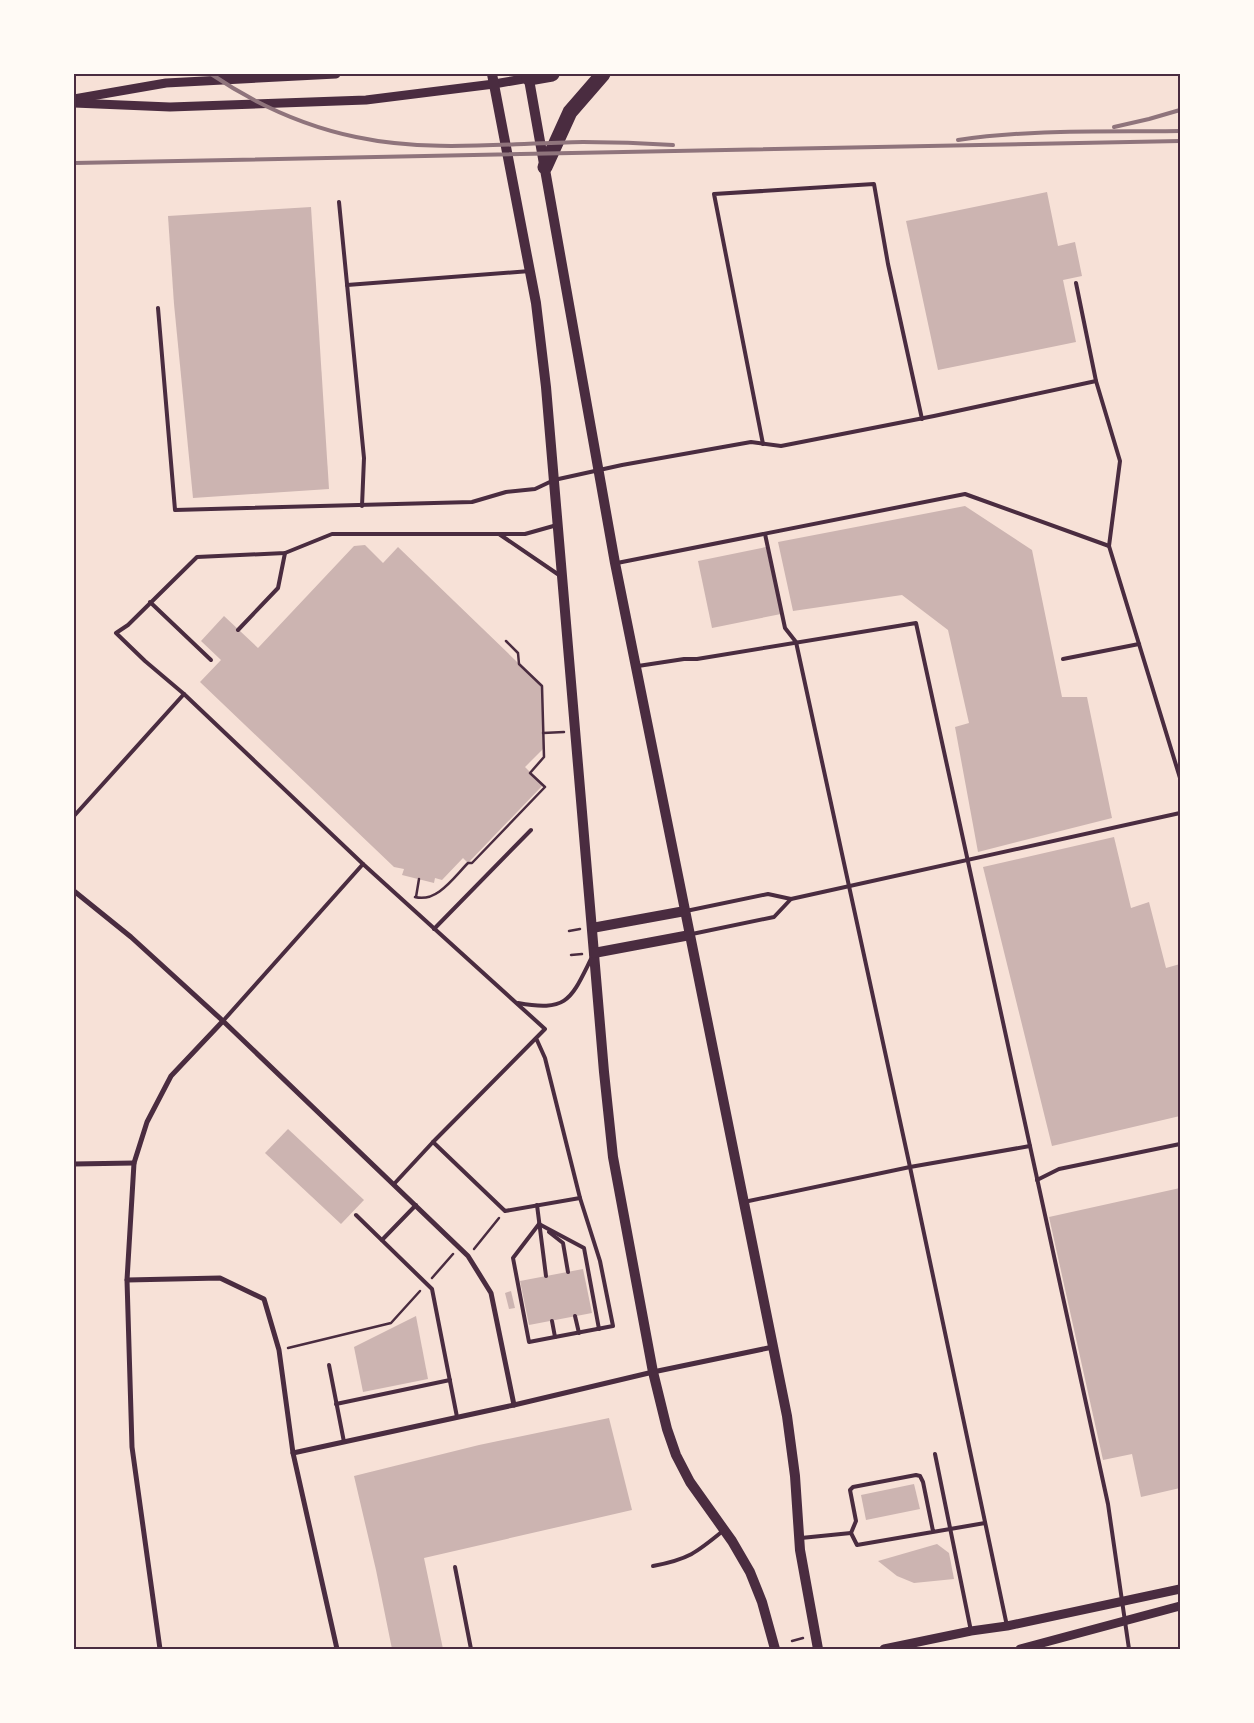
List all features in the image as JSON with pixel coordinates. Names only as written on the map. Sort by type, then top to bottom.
[{"type":"highway","points":[[529,76],[552,74]]},
{"type":"highway","points":[[545,167],[570,112],[603,74]]},
{"type":"main road","points":[[529,76],[615,563],[791,1442],[799,1539],[805,1584],[818,1649]]},
{"type":"main road","points":[[493,79],[536,303],[546,387],[613,1157],[653,1372],[666,1426],[679,1462],[695,1490],[724,1530],[750,1572],[764,1610],[775,1649]]},
{"type":"main road","points":[[592,928],[685,911]]},
{"type":"main road","points":[[594,953],[690,935]]},
{"type":"street","points":[[74,99],[166,83],[336,74]]},
{"type":"street","points":[[74,103],[170,107],[366,100],[493,79],[529,76]]},
{"type":"street","points":[[74,891],[130,937],[223,1021],[468,1256],[490,1293],[514,1405]]},
{"type":"street","points":[[160,1649],[132,1447],[126,1280],[134,1163],[147,1122],[171,1076],[223,1021]]},
{"type":"street","points":[[74,1164],[134,1163]]},
{"type":"street","points":[[126,1280],[220,1278],[264,1299],[280,1350],[293,1453],[337,1649]]},
{"type":"street","points":[[293,1453],[773,1347]]},
{"type":"street","points":[[884,1649],[971,1631],[1007,1626],[1180,1589]]},
{"type":"street","points":[[1020,1649],[1180,1606]]},
{"type":"lane","points":[[763,444],[714,194],[874,184],[890,274],[922,419]]},
{"type":"lane","points":[[340,202],[364,458],[362,506]]},
{"type":"lane","points":[[348,285],[530,271]]},
{"type":"lane","points":[[1076,283],[1096,381],[1120,461],[1109,546],[1180,778]]},
{"type":"lane","points":[[158,308],[176,510],[472,502],[506,492],[535,489],[554,480],[598,472],[622,465],[751,442],[781,446],[922,419],[1096,381]]},
{"type":"lane","points":[[615,563],[964,494],[1109,546]]},
{"type":"lane","points":[[394,1184],[545,1029],[434,930],[184,694],[116,633],[128,625],[197,557],[285,553],[332,534],[531,533],[558,525]]},
{"type":"lane","points":[[499,534],[562,576]]},
{"type":"lane","points":[[765,534],[785,628],[796,642],[1007,1626]]},
{"type":"lane","points":[[238,630],[278,588],[285,553]]},
{"type":"lane","points":[[150,602],[211,660]]},
{"type":"lane","points":[[636,667],[684,659],[697,659],[916,623],[1108,1504],[1129,1649]]},
{"type":"lane","points":[[1063,659],[1139,644]]},
{"type":"lane","points":[[74,816],[184,694]]},
{"type":"lane","points":[[685,911],[768,894],[791,899],[1180,813]]},
{"type":"lane","points":[[434,930],[531,830]]},
{"type":"lane","points":[[223,1021],[363,864]]},
{"type":"lane","points":[[690,935],[774,916],[791,899]]},
{"type":"lane","points":[[516,1002],[546,1006],[566,1000],[574,992],[594,953]]},
{"type":"lane","points":[[536,1038],[545,1058],[580,1198],[600,1260],[613,1326],[529,1342],[513,1258],[539,1224]]},
{"type":"lane","points":[[433,1142],[505,1211],[580,1198]]},
{"type":"lane","points":[[1038,1180],[1059,1169],[1180,1144]]},
{"type":"lane","points":[[744,1202],[910,1167],[1030,1146]]},
{"type":"lane","points":[[382,1240],[416,1205]]},
{"type":"lane","points":[[537,1205],[546,1276]]},
{"type":"lane","points":[[356,1215],[432,1289],[457,1417]]},
{"type":"lane","points":[[539,1224],[584,1248],[599,1329]]},
{"type":"lane","points":[[539,1224],[563,1242],[568,1272]]},
{"type":"lane","points":[[575,1316],[579,1333]]},
{"type":"lane","points":[[552,1321],[555,1337]]},
{"type":"lane","points":[[328,1365],[344,1442]]},
{"type":"lane","points":[[336,1404],[450,1380]]},
{"type":"lane","points":[[935,1454],[952,1530],[971,1631]]},
{"type":"lane","points":[[933,1531],[923,1482],[920,1476],[916,1475],[853,1487],[850,1490],[856,1520],[851,1533],[857,1545],[985,1523]]},
{"type":"lane","points":[[653,1566],[675,1562],[692,1555],[724,1530]]},
{"type":"lane","points":[[799,1539],[851,1533]]},
{"type":"lane","points":[[455,1567],[471,1649]]},
{"type":"path","points":[[412,896],[430,897],[440,891],[468,863],[472,863],[545,786],[530,773],[544,757],[542,686],[519,664],[518,653],[506,641]]},
{"type":"path","points":[[543,734],[564,732]]},
{"type":"path","points":[[416,897],[419,879]]},
{"type":"path","points":[[440,891],[444,894]]},
{"type":"path","points":[[468,1256],[505,1211]]},
{"type":"path","points":[[280,1350],[391,1323],[460,1247]]},
{"type":"path","points":[[792,1642],[805,1638]]},
{"type":"building","points":[[1047,192],[1058,246],[1075,242],[1082,276],[1063,280],[1076,342],[938,370],[906,221]]},
{"type":"building","points":[[311,207],[329,489],[193,498],[174,304],[168,216]]},
{"type":"building","points":[[965,506],[1032,550],[1062,697],[1087,697],[1112,818],[978,852],[955,727],[969,723],[948,630],[902,595],[793,611],[778,542]]},
{"type":"building","points":[[365,545],[383,563],[398,547],[542,686],[544,748],[525,767],[543,785],[468,863],[463,858],[442,880],[435,878],[434,883],[402,875],[404,869],[394,867],[200,682],[221,660],[201,641],[224,616],[258,648],[354,546]]},
{"type":"building","points":[[766,547],[781,614],[712,628],[698,561]]},
{"type":"building","points":[[1114,837],[1131,908],[1149,902],[1166,968],[1180,964],[1180,1116],[1052,1146],[983,867]]},
{"type":"building","points":[[288,1129],[364,1200],[341,1224],[265,1153]]},
{"type":"building","points":[[1180,1188],[1180,1488],[1141,1497],[1132,1454],[1103,1460],[1049,1217]]},
{"type":"building","points":[[583,1269],[592,1313],[529,1325],[520,1281]]},
{"type":"building","points":[[511,1291],[515,1308],[509,1309],[505,1293]]},
{"type":"building","points":[[416,1316],[428,1379],[363,1392],[354,1347]]},
{"type":"building","points":[[609,1418],[632,1510],[424,1558],[443,1649],[392,1649],[354,1476],[479,1445]]},
{"type":"building","points":[[914,1484],[920,1509],[866,1520],[861,1495]]},
{"type":"building","points":[[937,1544],[949,1553],[954,1579],[914,1583],[897,1576],[878,1561]]},
{"type":"railway","points":[[211,74],[245,95],[280,113],[318,127],[384,142],[441,146],[583,142],[673,145]]},
{"type":"railway","points":[[1114,127],[1180,110]]},
{"type":"railway","points":[[958,140],[1013,134],[1180,131]]},
{"type":"railway","points":[[74,163],[1180,141]]}]
